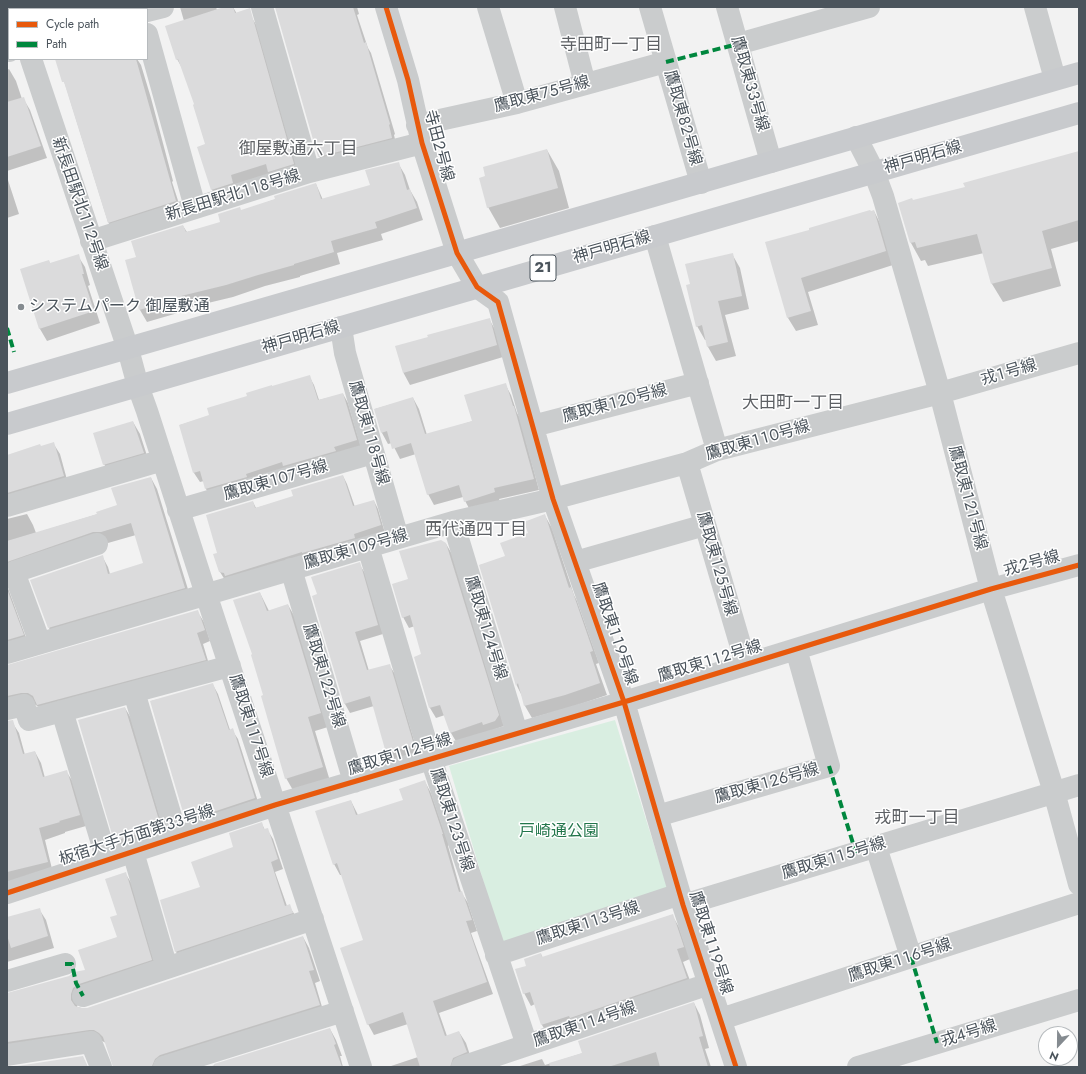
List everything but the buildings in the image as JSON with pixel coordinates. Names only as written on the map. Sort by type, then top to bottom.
[{"type":"main road","name":"21","points":[[7,383],[1079,73]]},
{"type":"main road","name":"神戸明石線","points":[[7,424],[1079,113]]},
{"type":"street","points":[[148,11],[162,7]]},
{"type":"street","points":[[262,7],[309,172]]},
{"type":"street","name":"寺田２号線","points":[[386,7],[408,80],[420,134],[457,253],[477,287]]},
{"type":"street","points":[[488,7],[517,103]]},
{"type":"street","points":[[565,7],[585,84]]},
{"type":"street","name":"鷹取東８２号線","points":[[650,7],[701,182]]},
{"type":"street","name":"鷹取東３３号線","points":[[727,7],[771,162]]},
{"type":"street","points":[[1035,7],[1055,80]]},
{"type":"street","points":[[738,44],[860,8]]},
{"type":"street","points":[[148,38],[195,208]]},
{"type":"street","name":"新長田駅北１１２号線","points":[[31,60],[128,349],[138,386]]},
{"type":"street","name":"鷹取東７５号線","points":[[420,134],[517,103],[666,62]]},
{"type":"street","name":"新長田駅北１１８号線","points":[[91,240],[309,172],[420,134]]},
{"type":"street","name":"鷹取東１２１号線","points":[[856,137],[874,172],[883,196],[940,393],[991,589],[1054,792],[1079,884]]},
{"type":"street","points":[[655,236],[717,450]]},
{"type":"street","name":"鷹取東１１９号線","points":[[477,287],[498,302],[553,498],[624,702],[681,900],[736,1067]]},
{"type":"street","name":"鷹取東１１８号線","points":[[341,327],[345,353],[398,538]]},
{"type":"street","name":"戎１号線","points":[[940,393],[1079,353]]},
{"type":"street","name":"鷹取東１２０号線","points":[[533,426],[698,383]]},
{"type":"street","name":"鷹取東１１７号線","points":[[138,386],[361,1067]]},
{"type":"street","name":"鷹取東１１０号線","points":[[553,498],[687,463],[717,450],[940,393]]},
{"type":"street","name":"鷹取東１０７号線","points":[[178,510],[373,453]]},
{"type":"street","points":[[7,506],[163,460]]},
{"type":"street","name":"鷹取東１２５号線","points":[[687,463],[746,664]]},
{"type":"street","name":"鷹取東１０９号線","points":[[7,653],[368,546],[453,522],[553,498]]},
{"type":"street","name":"鷹取東１２４号線","points":[[453,522],[517,733]]},
{"type":"street","points":[[575,562],[705,525]]},
{"type":"street","points":[[40,643],[10,570],[98,544]]},
{"type":"street","name":"鷹取東１２３号線","points":[[368,546],[431,759],[526,1045]]},
{"type":"street","name":"戎２号線","points":[[991,589],[1079,565]]},
{"type":"street","name":"鷹取東１２２号線","points":[[291,570],[354,782]]},
{"type":"street","name":"鷹取東１１２号線","points":[[276,805],[624,702],[991,589]]},
{"type":"street","name":"鷹取東１２６号線","points":[[657,816],[829,766],[796,649]]},
{"type":"street","points":[[7,709],[24,705],[30,720],[230,666]]},
{"type":"street","points":[[134,692],[177,837]]},
{"type":"street","points":[[62,711],[106,860]]},
{"type":"street","name":"鷹取東１１５号線","points":[[681,900],[876,847],[1079,785]]},
{"type":"street","name":"板宿大手方面第３３号線","points":[[7,893],[276,805]]},
{"type":"street","points":[[876,847],[911,957]]},
{"type":"street","points":[[133,852],[167,968]]},
{"type":"street","name":"鷹取東１１３号線","points":[[496,955],[681,900]]},
{"type":"street","name":"鷹取東１１６号線","points":[[721,1019],[1079,904]]},
{"type":"street","points":[[83,996],[313,919]]},
{"type":"street","points":[[7,981],[65,964]]},
{"type":"street","name":"鷹取東１１４号線","points":[[462,1067],[709,984]]},
{"type":"street","name":"戎４号線","points":[[858,1067],[1079,1000]]},
{"type":"street","points":[[164,1067],[343,1011]]},
{"type":"street","points":[[7,1055],[91,1042],[101,1067]]},
{"type":"green space","name":"戸崎通公園","points":[[615,720],[669,893],[502,944],[449,766]]},
{"type":"marked path","points":[[666,62],[738,44]]},
{"type":"marked path","points":[[7,328],[14,352]]},
{"type":"marked path","points":[[829,766],[856,853]]},
{"type":"marked path","points":[[911,957],[937,1043]]},
{"type":"marked path","points":[[65,964],[72,964],[76,983],[83,996]]},
{"type":"cycle path","points":[[386,7],[408,80],[422,143],[457,253],[477,287],[498,302],[553,499],[624,702],[683,905],[736,1067]]},
{"type":"cycle path","points":[[7,893],[275,805],[624,702],[991,589],[1079,565]]},
{"type":"place","name":"システムパーク 御屋敷通","points":[[21,307]]},
{"type":"district","name":"寺田町一丁目","points":[[611,46]]},
{"type":"district","name":"御屋敷通六丁目","points":[[298,150]]},
{"type":"district","name":"大田町一丁目","points":[[793,404]]},
{"type":"district","name":"西代通四丁目","points":[[476,531]]},
{"type":"district","name":"戎町一丁目","points":[[917,819]]}]
